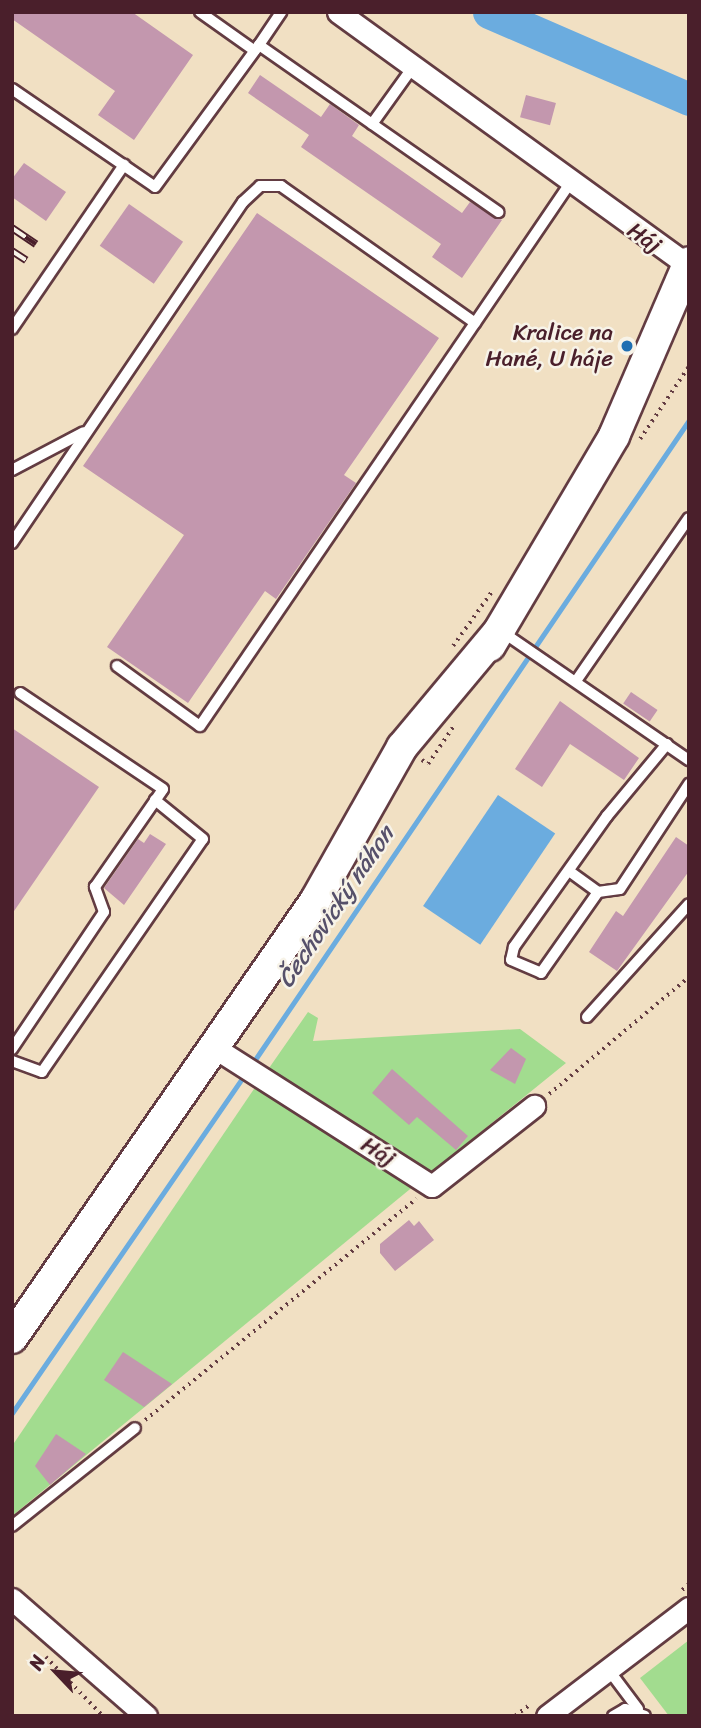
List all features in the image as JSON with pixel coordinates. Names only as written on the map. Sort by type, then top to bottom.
[{"type":"main road","name":"Háj","points":[[12,1338],[315,901],[427,747],[511,638],[614,436],[688,263]]},
{"type":"street","name":"Háj","points":[[338,12],[570,183],[688,263]]},
{"type":"street","name":"Háj","points":[[215,1048],[432,1186]]},
{"type":"street","points":[[432,1186],[534,1106]]},
{"type":"street","points":[[12,1599],[146,1716]]},
{"type":"street","points":[[547,1716],[689,1608]]},
{"type":"lane","points":[[200,12],[372,124],[498,212]]},
{"type":"lane","points":[[12,89],[124,165],[161,186],[281,12]]},
{"type":"lane","points":[[372,124],[413,67]]},
{"type":"lane","points":[[12,329],[124,165]]},
{"type":"lane","points":[[117,666],[200,726],[570,183]]},
{"type":"lane","points":[[12,543],[243,202],[265,184],[281,186],[475,324]]},
{"type":"lane","points":[[12,470],[89,428]]},
{"type":"lane","points":[[576,681],[689,518]]},
{"type":"lane","points":[[511,638],[689,760]]},
{"type":"lane","points":[[12,1049],[104,912],[95,887],[163,789],[20,692]]},
{"type":"lane","points":[[597,892],[541,973],[524,970],[511,960],[514,947],[667,744]]},
{"type":"lane","points":[[569,871],[597,892],[620,889],[689,784]]},
{"type":"lane","points":[[12,1061],[42,1072],[202,839],[155,800]]},
{"type":"lane","points":[[587,1017],[689,904]]},
{"type":"lane","points":[[12,1526],[135,1428]]},
{"type":"lane","points":[[608,1669],[641,1712],[613,1716]]},
{"type":"path","points":[[446,656],[499,581]]},
{"type":"path","points":[[534,1106],[689,977]]},
{"type":"path","points":[[135,1428],[432,1186]]},
{"type":"path","points":[[42,1652],[103,1716]]},
{"type":"green space","points":[[308,1012],[318,1018],[313,1041],[520,1029],[566,1063],[430,1173],[267,1071]]},
{"type":"green space","points":[[256,1086],[415,1185],[12,1516],[12,1446]]},
{"type":"green space","points":[[689,1640],[689,1716],[669,1716],[640,1678]]},
{"type":"water","points":[[498,795],[555,834],[480,945],[423,906]]},
{"type":"building","points":[[12,12],[132,12],[193,55],[134,140],[98,115],[115,91],[12,19]]},
{"type":"building","points":[[260,75],[321,117],[330,104],[359,125],[352,136],[462,213],[470,202],[502,220],[462,278],[432,257],[441,244],[301,147],[309,135],[248,93]]},
{"type":"building","points":[[526,95],[556,103],[550,125],[520,117]]},
{"type":"building","points":[[24,163],[66,192],[46,221],[12,197],[12,179]]},
{"type":"building","points":[[129,204],[183,242],[154,284],[100,246]]},
{"type":"building","points":[[257,213],[439,338],[344,475],[356,483],[276,599],[265,591],[188,703],[107,647],[184,535],[83,466]]},
{"type":"building","points":[[631,692],[658,710],[650,722],[623,704]]},
{"type":"building","points":[[560,701],[639,758],[624,780],[570,744],[542,787],[515,769]]},
{"type":"building","points":[[12,728],[99,787],[12,914]]},
{"type":"building","points":[[150,834],[166,844],[124,905],[104,888],[138,839],[144,843]]},
{"type":"building","points":[[676,837],[689,846],[689,871],[617,971],[589,952],[616,911],[623,916]]},
{"type":"building","points":[[511,1048],[526,1059],[515,1084],[490,1070]]},
{"type":"building","points":[[392,1069],[468,1136],[456,1150],[417,1117],[409,1125],[372,1093]]},
{"type":"building","points":[[409,1220],[414,1226],[419,1221],[434,1240],[395,1271],[380,1253],[380,1244]]},
{"type":"building","points":[[123,1352],[172,1384],[144,1407],[104,1380]]},
{"type":"building","points":[[56,1434],[86,1454],[50,1485],[35,1466]]},
{"type":"waterway","points":[[489,12],[689,99]]},
{"type":"waterway","name":"Čechovický náhon","points":[[252,1064],[689,420]]},
{"type":"waterway","name":"Čechovický náhon","points":[[12,1413],[246,1072]]},
{"type":"railway","points":[[12,228],[36,244]]},
{"type":"railway","points":[[12,251],[26,260]]},
{"type":"place","name":"Kralice na Hané, U háje","points":[[627,346]]}]
